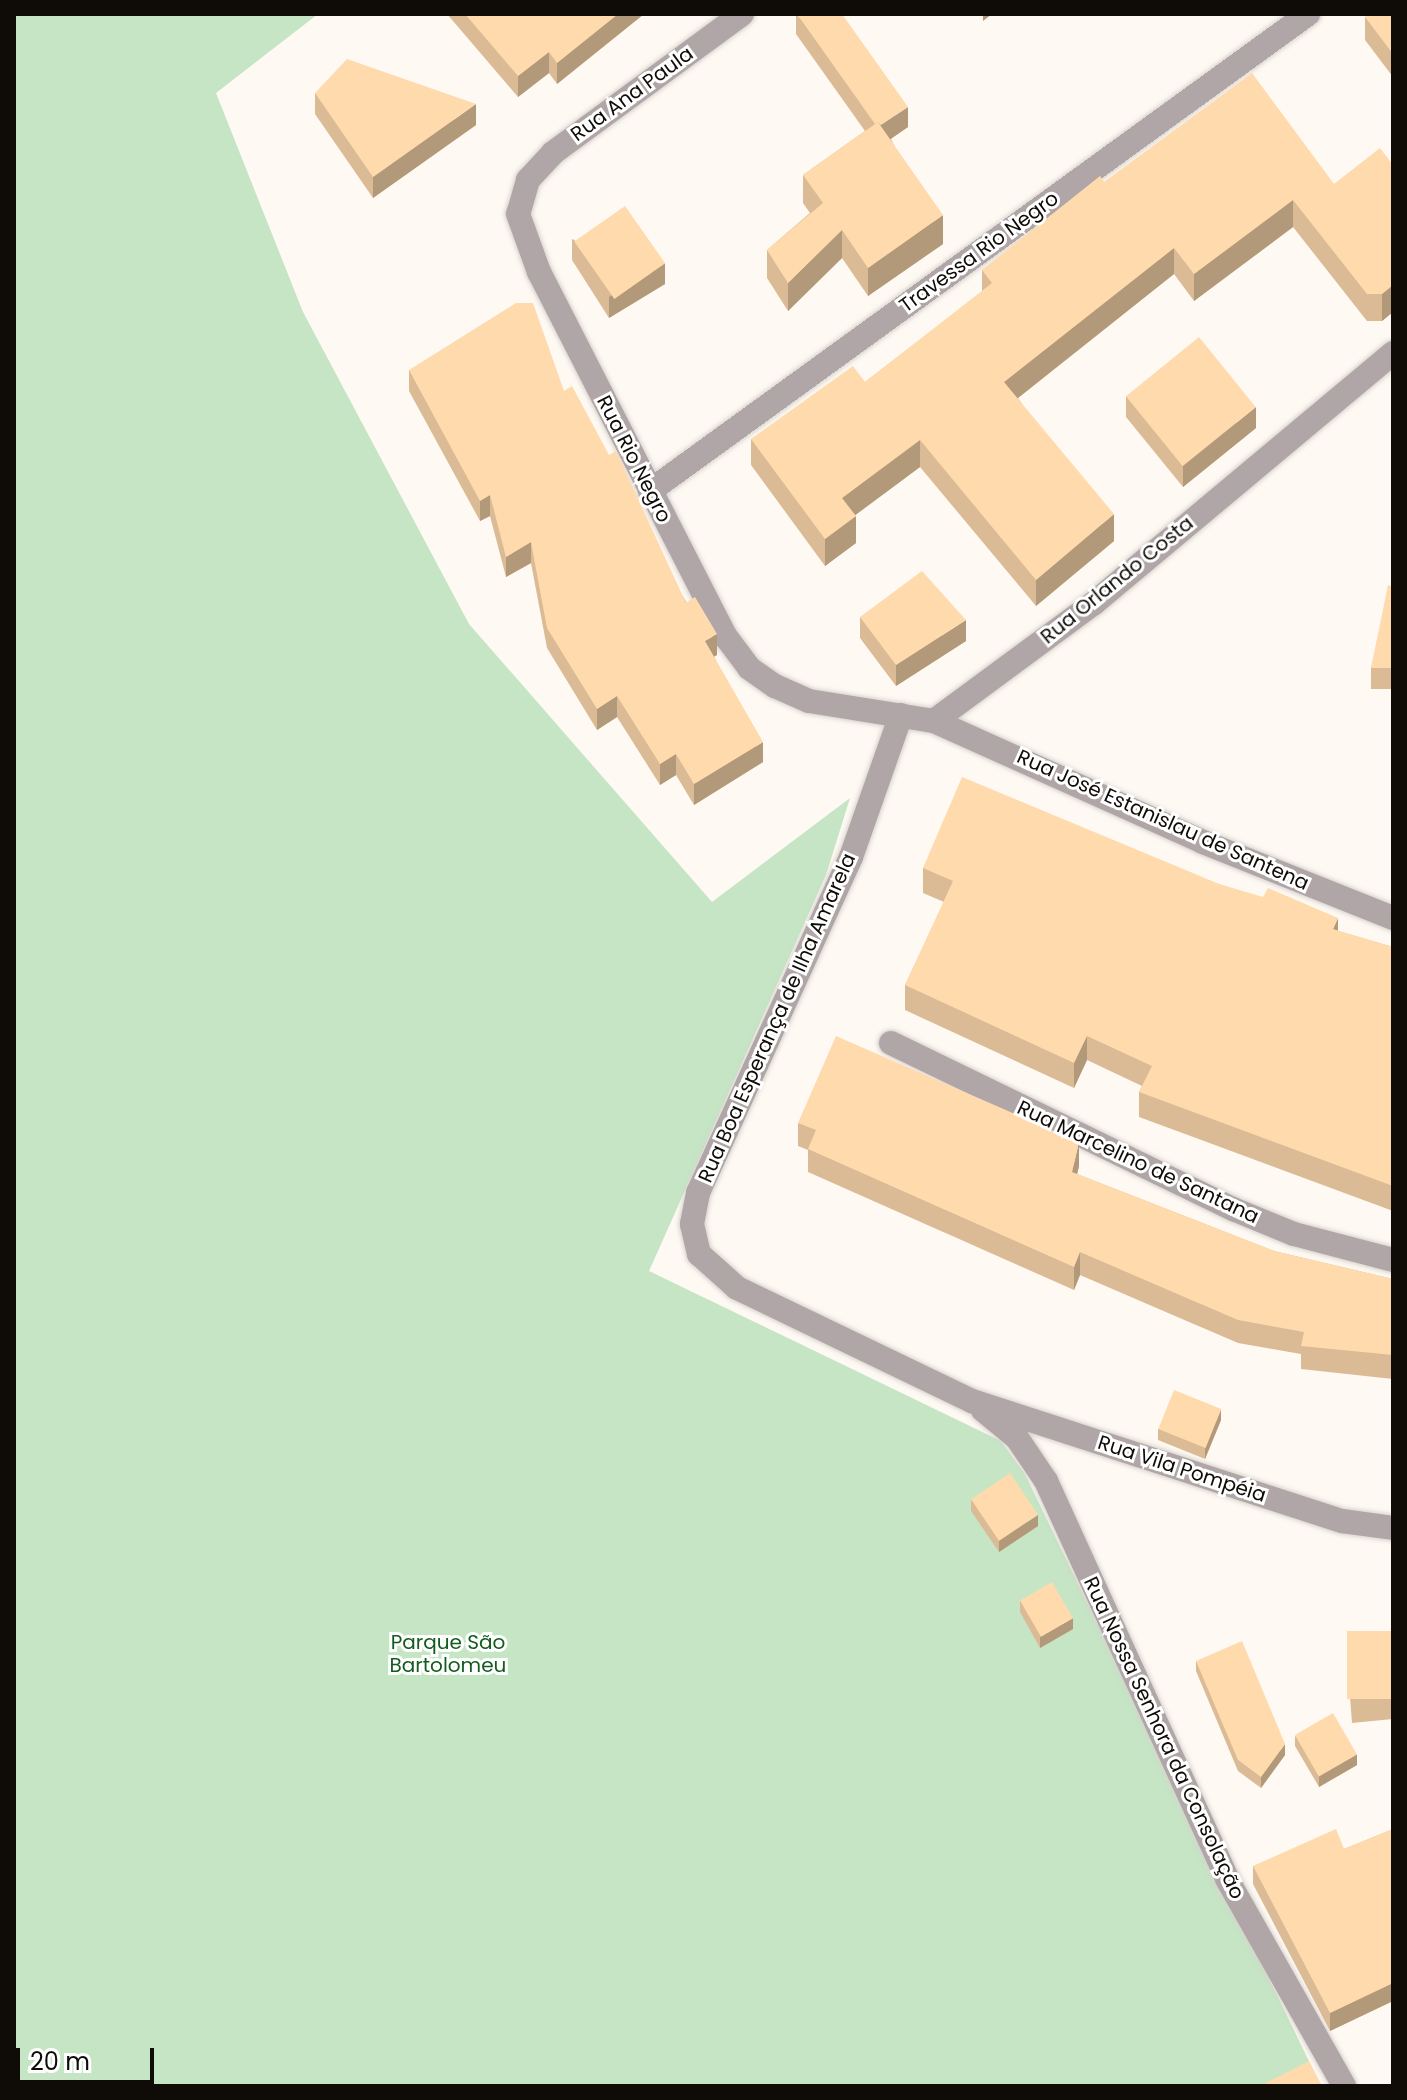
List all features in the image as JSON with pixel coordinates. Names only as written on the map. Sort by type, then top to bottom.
[{"type":"street","name":"Rua Ana Paula","points":[[528,180],[584,128],[742,14]]},
{"type":"street","name":"Travessa Rio Negro","points":[[650,491],[1308,14]]},
{"type":"street","name":"Rua Rio Negro","points":[[528,180],[518,214],[526,243],[650,491],[749,668],[809,701],[901,715]]},
{"type":"street","name":"Rua Orlando Costa","points":[[934,721],[1094,603],[1393,353]]},
{"type":"street","points":[[901,715],[934,721]]},
{"type":"street","name":"Rua Boa Esperança de Ilha Amarela","points":[[901,715],[851,857],[698,1193],[692,1224],[699,1254],[737,1288],[972,1401]]},
{"type":"street","name":"Rua José Estanislau de Santena","points":[[934,721],[1203,842],[1393,918]]},
{"type":"street","name":"Rua Marcelino de Santana","points":[[891,1043],[1233,1209],[1294,1234],[1393,1260]]},
{"type":"street","name":"Rua Vila Pompéia","points":[[972,1401],[1342,1521],[1393,1528]]},
{"type":"street","name":"Rua Nossa Senhora da Consolação","points":[[972,1401],[1017,1438],[1046,1481],[1227,1879],[1344,2086]]},
{"type":"green space","name":"Parque São Bartolomeu","points":[[14,14],[318,14],[216,93],[303,312],[469,624],[712,902],[850,798],[826,875],[649,1271],[1001,1441],[1025,1474],[1321,2086],[14,2086]]},
{"type":"building","points":[[465,14],[618,14],[557,63],[549,52],[518,76]]},
{"type":"building","points":[[797,14],[842,14],[908,107],[881,125],[878,122],[875,124]]},
{"type":"building","points":[[1369,14],[1393,14],[1393,54],[1365,17]]},
{"type":"building","points":[[347,59],[476,104],[373,177],[315,93]]},
{"type":"building","points":[[1252,73],[1334,184],[1380,148],[1393,165],[1393,285],[1382,294],[1367,294],[1293,200],[1194,274],[1174,248],[1004,382],[1114,514],[1036,580],[920,440],[842,498],[856,516],[825,539],[751,439],[853,366],[865,382],[992,283],[982,270],[1100,176],[1104,182]]},
{"type":"building","points":[[878,122],[943,215],[868,268],[842,230],[788,283],[767,250],[823,203],[803,175]]},
{"type":"building","points":[[625,206],[665,263],[614,299],[574,242]]},
{"type":"building","points":[[516,303],[533,303],[564,391],[572,386],[609,455],[616,451],[686,603],[695,597],[717,634],[705,641],[763,742],[694,784],[676,754],[660,764],[617,696],[597,709],[547,628],[531,542],[506,557],[490,495],[480,501],[409,370]]},
{"type":"building","points":[[1199,337],[1256,407],[1183,466],[1126,396]]},
{"type":"building","points":[[922,571],[966,620],[896,665],[860,617]]},
{"type":"building","points":[[1388,585],[1393,587],[1393,668],[1371,668]]},
{"type":"building","points":[[962,777],[1219,884],[1263,897],[1268,888],[1338,918],[1333,929],[1393,947],[1393,1186],[1139,1092],[1152,1066],[1087,1036],[1074,1063],[905,985],[953,881],[923,868]]},
{"type":"building","points":[[836,1036],[1079,1142],[1072,1172],[1274,1251],[1393,1279],[1393,1355],[1301,1346],[1304,1332],[1238,1320],[1080,1252],[1074,1267],[808,1149],[816,1130],[798,1123]]},
{"type":"building","points":[[1174,1390],[1221,1409],[1206,1448],[1158,1429]]},
{"type":"building","points":[[1010,1473],[1038,1514],[999,1541],[971,1499]]},
{"type":"building","points":[[1052,1582],[1073,1618],[1041,1637],[1020,1600]]},
{"type":"building","points":[[1347,1631],[1393,1631],[1393,1699],[1347,1699]]},
{"type":"building","points":[[1242,1641],[1285,1744],[1261,1777],[1238,1760],[1196,1661]]},
{"type":"building","points":[[1333,1713],[1357,1755],[1319,1777],[1295,1735]]},
{"type":"building","points":[[1336,1829],[1344,1849],[1393,1829],[1393,1983],[1330,2013],[1253,1866]]},
{"type":"building","points":[[1309,2061],[1322,2086],[1260,2086]]}]
